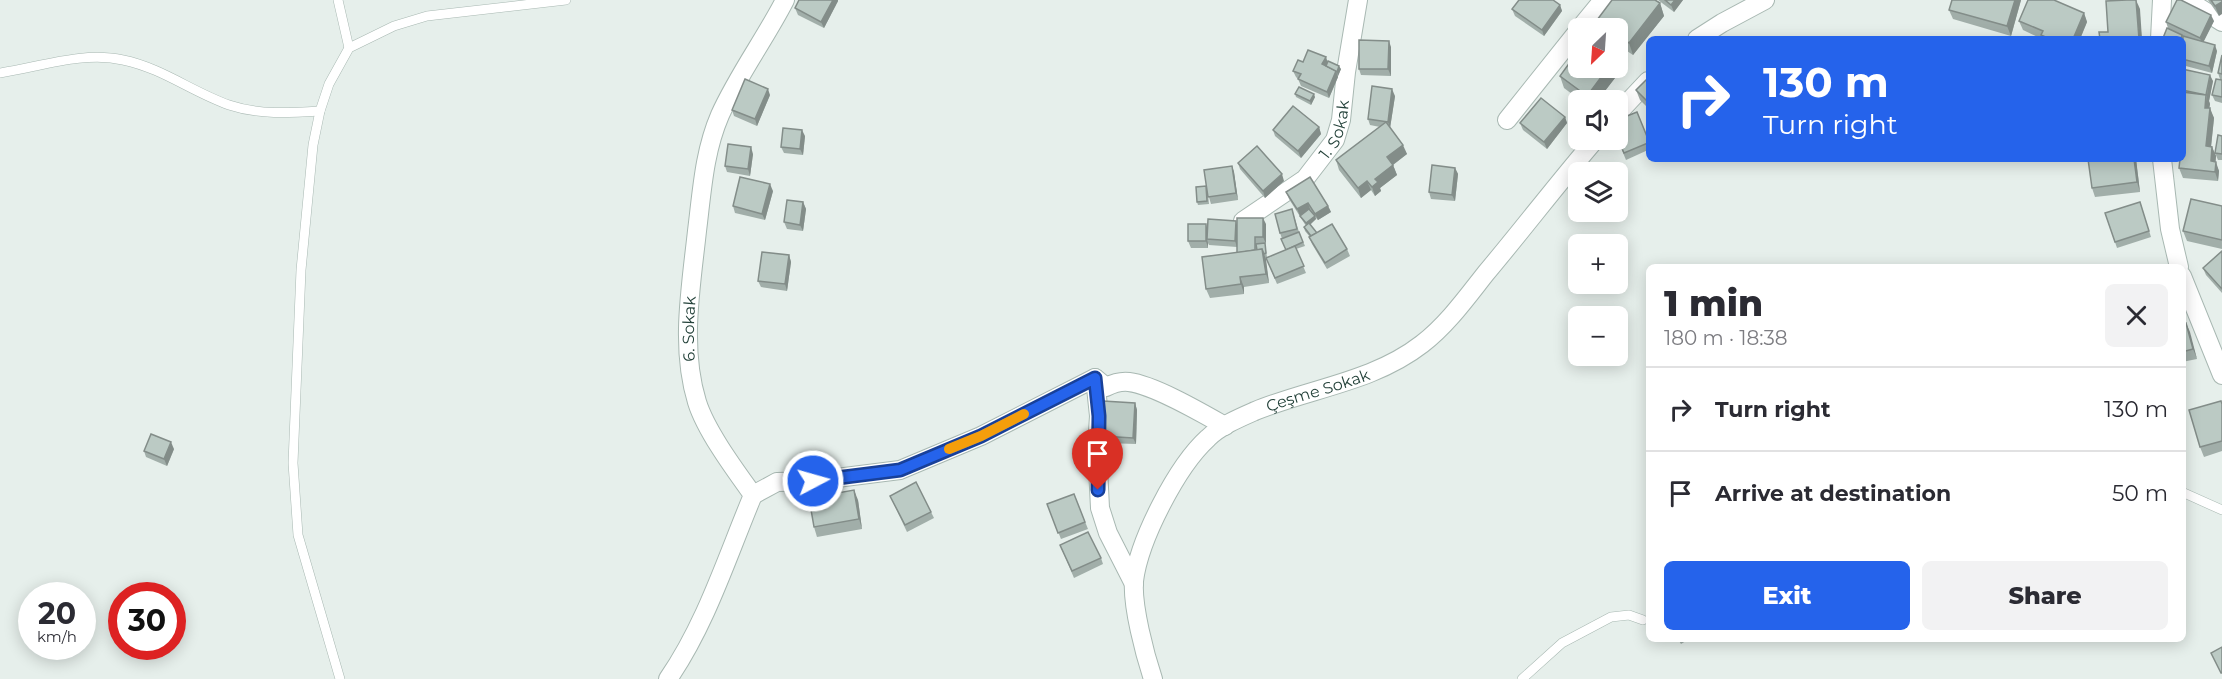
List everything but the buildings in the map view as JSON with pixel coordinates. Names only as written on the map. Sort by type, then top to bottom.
[{"type":"street","name":"6. Sokak","points":[[753,495],[708,427],[698,405],[688,364],[687,337],[702,189],[711,139],[729,98],[785,0]]},
{"type":"street","name":"1. Sokak","points":[[1243,221],[1305,179],[1335,140],[1341,120],[1358,0]]},
{"type":"street","points":[[1589,18],[1603,0]]},
{"type":"street","points":[[1702,36],[1765,0]]},
{"type":"street","points":[[2160,36],[2162,0]]},
{"type":"street","points":[[2187,0],[2222,22]]},
{"type":"street","points":[[1507,120],[1568,44]]},
{"type":"street","points":[[1628,102],[1646,83]]},
{"type":"street","name":"Çeşme Sokak","points":[[1153,679],[1138,620],[1134,584],[1138,561],[1145,540],[1179,475],[1197,450],[1209,436],[1226,426],[1274,404],[1384,368],[1424,342],[1467,297],[1587,150]]},
{"type":"street","points":[[2162,162],[2170,230],[2178,264]]},
{"type":"street","points":[[2186,286],[2222,375]]},
{"type":"street","points":[[668,679],[687,648],[714,591],[753,495],[777,482],[813,481],[900,470],[981,436],[1095,378]]},
{"type":"street","points":[[1095,378],[1106,387],[1121,381],[1132,382],[1154,390],[1226,426]]},
{"type":"street","points":[[1095,378],[1099,416],[1097,447],[1100,508],[1108,533],[1134,584]]},
{"type":"lane","points":[[338,0],[349,48]]},
{"type":"lane","points":[[340,679],[298,535],[293,463],[302,270],[314,145],[320,111],[329,84],[349,48],[394,26],[427,16],[566,0]]},
{"type":"lane","points":[[0,72],[78,58],[101,57],[123,60],[159,71],[228,105],[275,114],[320,111]]},
{"type":"lane","points":[[2186,494],[2222,510]]},
{"type":"lane","points":[[1522,679],[1562,643],[1611,617],[1629,615],[1643,620]]},
{"type":"slow traffic","points":[[949,449],[1024,414]]},
{"type":"route","points":[[813,481],[900,470],[981,436],[1095,378],[1099,416],[1098,490]]}]
